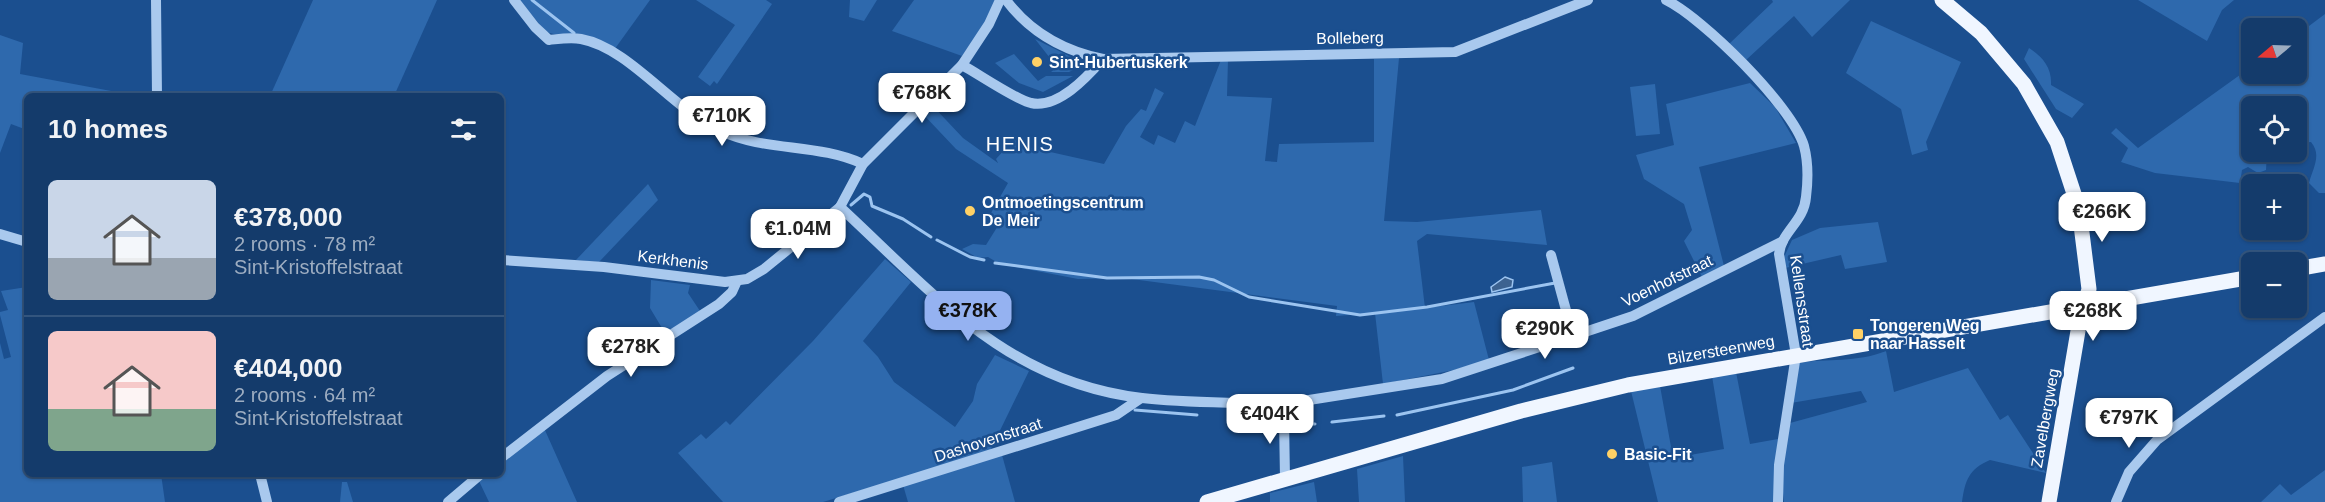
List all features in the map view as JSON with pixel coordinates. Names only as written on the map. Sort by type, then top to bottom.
[{"type":"main road","name":"Zavelbergweg","points":[[1942,0],[1982,33],[2024,84],[2057,142],[2072,183],[2084,232],[2089,280],[2086,306],[2079,325],[2049,502]]},
{"type":"main road","points":[[2307,267],[2325,264]]},
{"type":"main road","name":"Bilzersteenweg","points":[[1207,502],[1586,395],[1796,355],[2241,279]]},
{"type":"street","points":[[156,0],[157,93]]},
{"type":"street","points":[[514,0],[543,36],[549,39],[582,39],[619,56],[675,103],[707,125],[743,139],[817,149],[847,156],[863,164]]},
{"type":"street","points":[[504,456],[607,376],[719,304],[732,292],[737,282],[764,269],[840,207],[863,164],[962,65],[989,24],[1000,0]]},
{"type":"street","name":"Bolleberg","points":[[1006,0],[1043,35],[1082,54],[1103,58],[1455,51],[1588,0]]},
{"type":"street","name":"Kellensstraat","points":[[1666,0],[1707,30],[1778,102],[1804,146],[1807,176],[1804,207],[1801,217],[1783,241],[1779,254],[1796,355],[1779,465],[1778,502]]},
{"type":"street","points":[[962,65],[1024,101],[1040,104],[1066,93],[1103,58]]},
{"type":"street","points":[[840,207],[948,307],[1001,349],[1060,378],[1141,398],[1270,404],[1281,407],[1284,418],[1285,479]]},
{"type":"street","points":[[0,234],[24,241]]},
{"type":"street","name":"Voenhofstraat","points":[[1281,407],[1290,403],[1442,379],[1573,336],[1633,316],[1783,241]]},
{"type":"street","points":[[1551,255],[1573,336]]},
{"type":"street","name":"Kerkhenis","points":[[504,260],[604,267],[737,282]]},
{"type":"street","points":[[2116,502],[2129,472],[2157,440],[2325,317]]},
{"type":"street","name":"Dashovenstraat","points":[[839,502],[1116,415],[1141,398]]},
{"type":"street","points":[[261,477],[267,502]]},
{"type":"street","points":[[448,502],[477,477]]},
{"type":"shaded area","points":[[313,0],[437,0],[395,93],[271,93]]},
{"type":"shaded area","points":[[519,0],[650,0],[614,50],[546,32]]},
{"type":"shaded area","points":[[696,0],[766,0],[772,4],[717,84],[714,81],[710,86],[698,77],[735,25]]},
{"type":"shaded area","points":[[850,0],[877,0],[864,21],[849,17]]},
{"type":"shaded area","points":[[914,0],[995,0],[985,23],[962,56],[892,31]]},
{"type":"shaded area","points":[[1772,0],[1850,0],[1812,37],[1794,16],[1746,60],[1729,44],[1773,2]]},
{"type":"shaded area","points":[[2138,0],[2234,0],[2222,10],[2207,41]]},
{"type":"shaded area","points":[[2325,14],[2325,193],[2319,193],[2309,183],[2316,162],[2316,152],[2311,142],[2307,142],[2307,96],[2241,96],[2241,162],[2266,162],[2266,170],[2258,173],[2248,167],[2242,170],[2240,183],[2155,173],[2121,162],[2128,148],[2111,133],[2116,128],[2138,148],[2241,74],[2241,84],[2307,84],[2307,28]]},
{"type":"shaded area","points":[[1871,21],[1961,62],[1926,142],[1928,150],[1912,155],[1901,109],[1846,73]]},
{"type":"shaded area","points":[[0,35],[23,43],[20,74],[122,93],[24,93],[24,129],[11,124],[0,153]]},
{"type":"shaded area","points":[[1035,39],[1085,64],[1069,72],[1051,72],[1057,67]]},
{"type":"shaded area","points":[[2029,48],[2046,64],[2050,73],[2051,85],[2084,104],[2072,118],[2056,109],[2024,59]]},
{"type":"shaded area","points":[[1014,54],[1038,81],[1046,76],[1073,76],[1043,92],[1019,83],[995,63]]},
{"type":"shaded area","points":[[1399,58],[1384,221],[1417,222],[1541,210],[1547,245],[1427,234],[1417,241],[1425,308],[1474,302],[1489,360],[1454,370],[1383,384],[1375,313],[1336,316],[1337,306],[1124,278],[1078,279],[1000,264],[988,257],[978,258],[962,249],[973,244],[986,245],[1001,221],[991,213],[1008,183],[956,149],[921,112],[930,103],[963,138],[998,163],[996,159],[1015,138],[1028,147],[1104,164],[1126,126],[1141,109],[1146,111],[1155,88],[1164,93],[1140,137],[1154,145],[1158,135],[1175,143],[1185,121],[1195,126],[1221,60],[1228,60],[1227,96],[1272,98],[1265,161],[1277,162],[1279,144],[1374,142],[1374,59]]},
{"type":"shaded area","points":[[1750,83],[1775,107],[1796,143],[1699,167],[1724,266],[1702,277],[1684,241],[1692,230],[1684,204],[1644,179],[1636,155],[1674,145],[1666,104]]},
{"type":"shaded area","points":[[1655,84],[1660,134],[1636,136],[1630,87]]},
{"type":"shaded area","points":[[648,184],[658,200],[599,262],[576,260]]},
{"type":"shaded area","points":[[1878,222],[1887,262],[1845,269],[1841,255],[1785,268],[1784,257],[1792,240],[1820,228]]},
{"type":"shaded area","points":[[885,259],[911,282],[863,341],[878,357],[894,382],[955,427],[973,401],[977,384],[995,355],[1029,371],[990,451],[823,502],[723,502],[678,453],[701,434],[706,439],[726,421],[730,425],[813,341]]},
{"type":"shaded area","points":[[1505,277],[1513,280],[1512,287],[1492,292],[1491,287]]},
{"type":"shaded area","points":[[651,280],[690,285],[688,293],[700,311],[665,333],[650,308]]},
{"type":"shaded area","points":[[24,287],[24,477],[161,477],[165,502],[0,502],[0,343],[4,359],[11,357],[0,315],[0,312],[8,310],[1,291]]},
{"type":"shaded area","points":[[1886,351],[1894,392],[1968,368],[2000,420],[2008,415],[2046,473],[1990,460],[1977,467],[1969,476],[1962,502],[1784,502],[1781,475],[1790,423],[1867,402],[1861,391],[1791,403],[1798,363],[1853,359]]},
{"type":"shaded area","points":[[1736,372],[1750,444],[1778,439],[1775,502],[1658,502],[1631,391],[1660,386],[1673,458],[1724,449],[1712,376]]},
{"type":"shaded area","points":[[544,428],[577,502],[489,502],[479,481],[484,477],[504,477],[504,461]]},
{"type":"shaded area","points":[[1002,455],[1015,502],[908,502],[903,485]]},
{"type":"shaded area","points":[[1403,456],[1405,502],[1359,502],[1357,469]]},
{"type":"shaded area","points":[[1552,462],[1557,502],[1523,502],[1522,467]]},
{"type":"shaded area","points":[[2325,470],[2325,502],[2261,502],[2280,484],[2291,495]]},
{"type":"shaded area","points":[[342,482],[347,482],[353,502],[340,502]]},
{"type":"shaded area","points":[[1314,482],[1317,502],[1270,502],[1270,493]]},
{"type":"waterway","points":[[532,0],[574,33]]},
{"type":"waterway","points":[[851,205],[864,194],[870,197],[872,206],[903,219],[931,237]]},
{"type":"waterway","points":[[937,240],[970,257],[984,260]]},
{"type":"waterway","points":[[995,263],[1107,278],[1199,277],[1214,280],[1249,297],[1360,315],[1427,307],[1555,283]]},
{"type":"waterway","points":[[1397,415],[1513,390],[1573,368]]},
{"type":"waterway","points":[[1135,410],[1197,415]]},
{"type":"waterway","points":[[1332,422],[1384,416]]},
{"type":"waterway","points":[[1243,419],[1278,422]]},
{"type":"waterway","points":[[1288,423],[1315,424]]},
{"type":"place","name":"Sint-Hubertuskerk","points":[[1037,62]]},
{"type":"place","name":"Ontmoetingscentrum De Meir","points":[[970,211]]},
{"type":"place","name":"Tongeren Weg naar Hasselt","points":[[1858,334]]},
{"type":"place","name":"Basic-Fit","points":[[1612,454]]},
{"type":"district","name":"HENIS","points":[[1020,144]]}]
